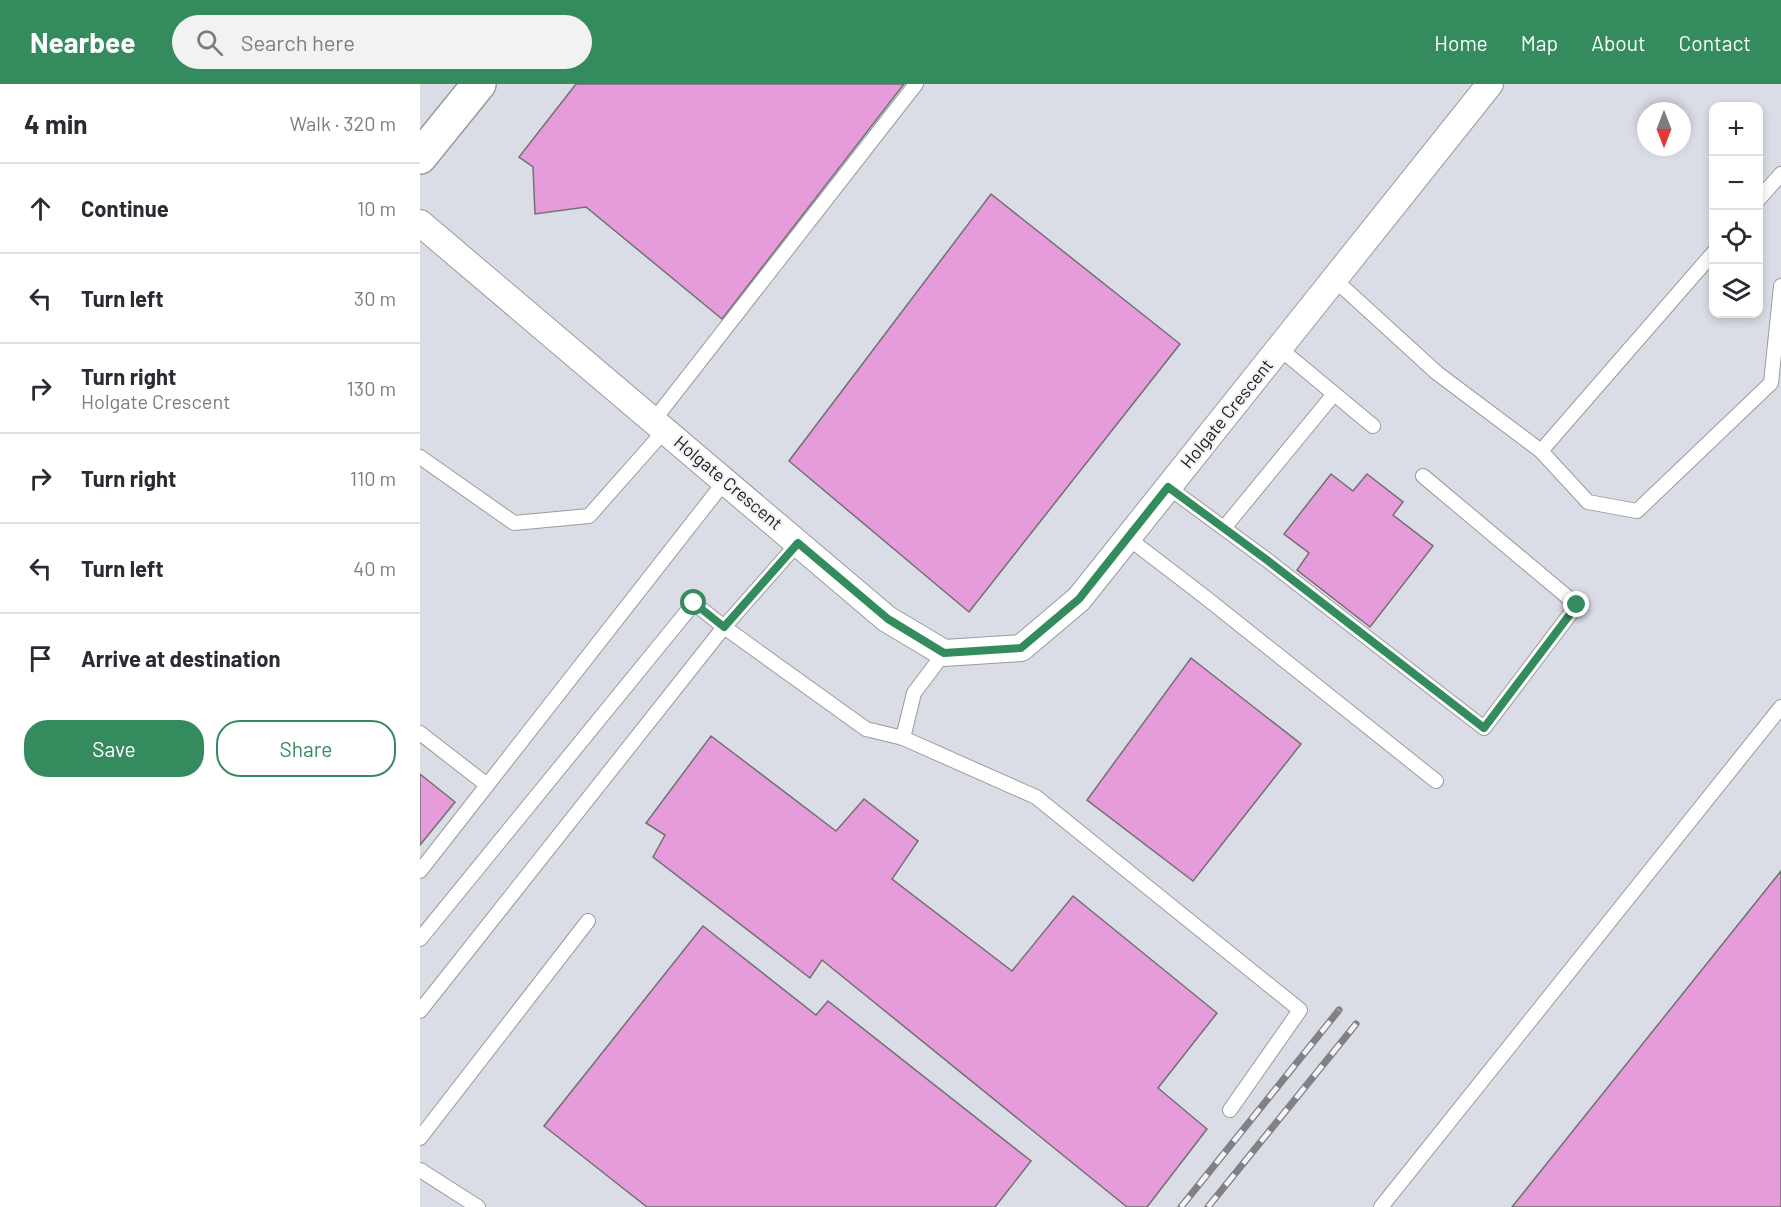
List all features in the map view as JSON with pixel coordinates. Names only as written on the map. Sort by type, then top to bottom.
[{"type":"main road","points":[[420,157],[479,84]]},
{"type":"street","name":"Holgate Crescent","points":[[420,223],[888,619],[944,653],[1021,648],[1079,599],[1490,84]]},
{"type":"lane","points":[[420,457],[514,523],[588,516],[660,425],[916,84]]},
{"type":"lane","points":[[1763,194],[1781,174]]},
{"type":"lane","points":[[1541,451],[1709,257]]},
{"type":"lane","points":[[1334,279],[1437,373],[1541,451],[1588,502],[1638,511],[1771,383],[1781,286]]},
{"type":"lane","points":[[1279,348],[1373,426]]},
{"type":"lane","points":[[1224,528],[1334,394]]},
{"type":"lane","points":[[1168,487],[1484,728],[1577,605],[1423,476]]},
{"type":"lane","points":[[420,871],[725,481]]},
{"type":"lane","points":[[1128,538],[1436,781]]},
{"type":"lane","points":[[420,1011],[724,627],[798,543]]},
{"type":"lane","points":[[420,939],[694,603],[866,729],[903,738],[1036,797],[1300,1010],[1230,1110]]},
{"type":"lane","points":[[903,738],[914,693],[944,653]]},
{"type":"lane","points":[[1381,1207],[1781,707]]},
{"type":"lane","points":[[420,734],[487,785]]},
{"type":"lane","points":[[420,1138],[588,921]]},
{"type":"lane","points":[[420,1170],[478,1207]]},
{"type":"shaded area","points":[[420,84],[1781,84],[1781,1207],[420,1207]]},
{"type":"building","points":[[576,84],[904,84],[722,319],[586,207],[535,214],[533,167],[519,157]]},
{"type":"building","points":[[991,194],[1180,344],[969,612],[789,461]]},
{"type":"building","points":[[1331,474],[1353,491],[1367,474],[1403,502],[1393,515],[1433,546],[1370,627],[1297,570],[1309,553],[1284,534]]},
{"type":"building","points":[[1191,658],[1301,744],[1193,881],[1087,800]]},
{"type":"building","points":[[711,736],[836,831],[864,799],[918,841],[892,879],[1012,971],[1073,896],[1217,1013],[1158,1088],[1207,1129],[1147,1207],[1127,1207],[822,960],[810,978],[653,857],[665,835],[646,823]]},
{"type":"building","points":[[420,774],[455,802],[420,845]]},
{"type":"building","points":[[1781,871],[1781,1207],[1512,1207]]},
{"type":"building","points":[[703,926],[816,1015],[828,1001],[1031,1161],[995,1207],[647,1207],[544,1126]]},
{"type":"railway","points":[[1181,1207],[1339,1010]]},
{"type":"railway","points":[[1208,1207],[1356,1024]]},
{"type":"route","points":[[694,603],[724,627],[798,543],[888,619],[944,653],[1021,648],[1079,599],[1168,487],[1267,560],[1484,728],[1577,605]]}]
